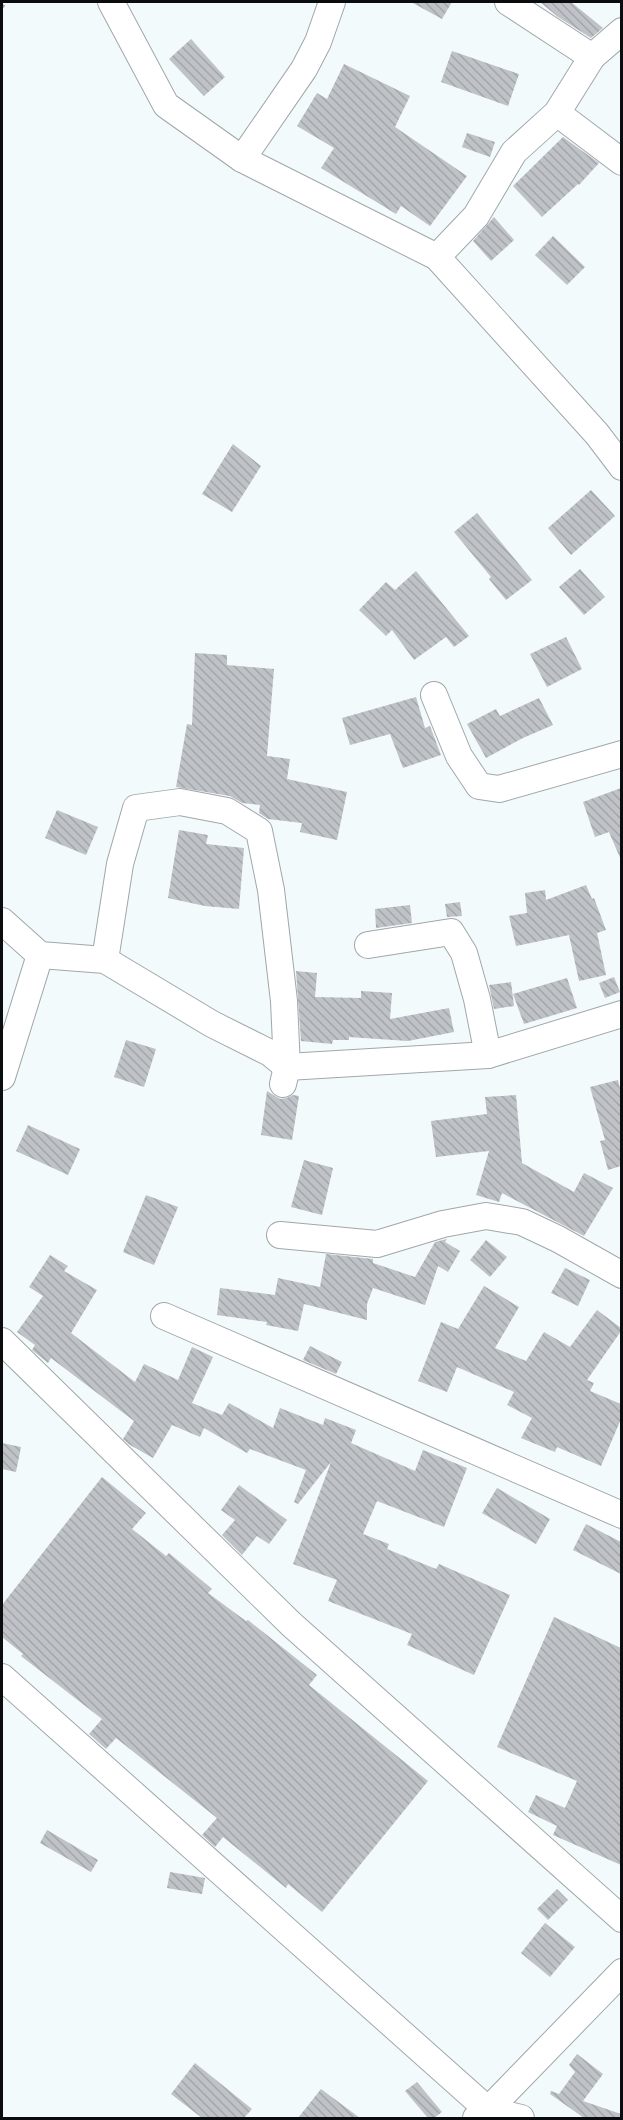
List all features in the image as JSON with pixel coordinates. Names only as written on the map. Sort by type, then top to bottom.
[{"type":"street","points":[[111,2],[166,105],[242,159],[437,257],[597,434],[621,467]]},
{"type":"street","points":[[242,159],[304,69],[318,42],[332,2]]},
{"type":"street","points":[[508,2],[592,57]]},
{"type":"street","points":[[437,257],[476,216],[514,152],[557,113],[592,57],[621,31]]},
{"type":"street","points":[[557,113],[621,162]]},
{"type":"street","points":[[434,695],[459,756],[479,786],[500,789],[621,754]]},
{"type":"street","points":[[105,960],[120,864],[136,808],[180,802],[227,811],[259,831],[274,912],[284,1001],[285,1076]]},
{"type":"street","points":[[2,921],[40,955],[105,960],[212,1024],[270,1053],[285,1076]]},
{"type":"street","points":[[368,945],[451,932],[464,953],[477,999],[488,1055]]},
{"type":"street","points":[[2,1077],[40,955]]},
{"type":"street","points":[[285,1076],[488,1055],[621,1014]]},
{"type":"street","points":[[280,1235],[377,1244],[443,1224],[486,1216],[522,1221],[621,1275]]},
{"type":"street","points":[[164,1316],[621,1515]]},
{"type":"street","points":[[2,1341],[291,1624],[621,1919]]},
{"type":"street","points":[[2,1677],[482,2114],[521,2118]]},
{"type":"street","points":[[482,2114],[621,1972]]},
{"type":"path","points":[[2,7],[5,2]]},
{"type":"building","points":[[411,2],[452,2],[442,19]]},
{"type":"building","points":[[540,2],[571,2],[603,28],[591,38],[558,17]]},
{"type":"building","points":[[191,39],[225,77],[204,96],[169,59]]},
{"type":"building","points":[[452,51],[519,74],[508,106],[441,82]]},
{"type":"building","points":[[344,64],[410,96],[395,127],[467,176],[430,226],[401,206],[396,214],[321,168],[334,148],[297,126],[317,93],[327,99]]},
{"type":"building","points":[[467,133],[495,142],[490,157],[462,147]]},
{"type":"building","points":[[563,137],[599,163],[579,185],[542,217],[513,186]]},
{"type":"building","points":[[494,217],[514,240],[491,261],[473,241]]},
{"type":"building","points":[[553,236],[585,267],[567,285],[535,255]]},
{"type":"building","points":[[233,444],[261,466],[232,512],[202,494]]},
{"type":"building","points":[[591,490],[615,516],[571,555],[548,528]]},
{"type":"building","points":[[477,513],[532,580],[506,600],[489,579],[491,577],[454,532]]},
{"type":"building","points":[[580,569],[605,597],[584,615],[559,587]]},
{"type":"building","points":[[416,571],[469,636],[454,647],[446,637],[414,660],[392,630],[386,636],[359,610],[386,582],[395,590]]},
{"type":"building","points":[[566,637],[582,669],[547,687],[530,654]]},
{"type":"building","points":[[195,653],[227,655],[227,665],[274,669],[267,756],[290,759],[287,779],[347,792],[337,840],[300,832],[302,823],[268,819],[259,813],[260,805],[242,803],[230,796],[176,787],[187,724],[192,725]]},
{"type":"building","points":[[416,697],[425,728],[430,726],[441,755],[403,768],[390,734],[350,745],[342,718]]},
{"type":"building","points":[[539,698],[553,725],[486,758],[467,724],[496,709],[500,716]]},
{"type":"building","points":[[621,788],[621,860],[609,832],[595,837],[583,802]]},
{"type":"building","points":[[57,810],[98,827],[86,855],[45,838]]},
{"type":"building","points":[[179,830],[208,835],[206,844],[244,848],[239,909],[205,906],[168,898]]},
{"type":"building","points":[[586,885],[592,899],[594,898],[606,930],[597,933],[606,975],[579,981],[569,935],[516,946],[509,916],[527,913],[525,893],[545,890],[546,900]]},
{"type":"building","points":[[460,902],[462,916],[447,917],[445,904]]},
{"type":"building","points":[[410,905],[412,923],[376,928],[375,909]]},
{"type":"building","points":[[296,971],[317,973],[315,997],[361,998],[361,991],[392,993],[390,1019],[449,1008],[454,1032],[408,1041],[349,1037],[349,1040],[333,1040],[332,1044],[301,1041]]},
{"type":"building","points":[[614,977],[620,992],[605,998],[599,983]]},
{"type":"building","points":[[567,978],[577,1008],[524,1024],[513,994]]},
{"type":"building","points":[[511,982],[514,1006],[494,1009],[489,985]]},
{"type":"building","points":[[126,1040],[156,1049],[144,1087],[114,1077]]},
{"type":"building","points":[[618,1080],[621,1092],[621,1166],[608,1170],[600,1141],[605,1140],[590,1087]]},
{"type":"building","points":[[267,1091],[280,1099],[293,1095],[299,1096],[292,1140],[261,1135]]},
{"type":"building","points":[[516,1095],[522,1163],[574,1192],[584,1173],[613,1188],[584,1236],[502,1193],[499,1202],[476,1195],[489,1151],[436,1157],[431,1121],[487,1114],[485,1097]]},
{"type":"building","points":[[28,1125],[80,1149],[68,1175],[16,1151]]},
{"type":"building","points":[[304,1160],[333,1168],[322,1215],[291,1207]]},
{"type":"building","points":[[146,1195],[178,1207],[154,1265],[123,1252]]},
{"type":"building","points":[[447,1239],[445,1242],[460,1251],[448,1272],[438,1266],[425,1305],[373,1288],[367,1304],[367,1320],[304,1304],[298,1331],[266,1325],[267,1322],[217,1315],[220,1288],[275,1295],[278,1278],[320,1287],[326,1254],[373,1259],[373,1263],[415,1277],[435,1242]]},
{"type":"building","points":[[486,1240],[507,1257],[490,1277],[470,1260]]},
{"type":"building","points":[[50,1255],[68,1266],[64,1271],[97,1290],[71,1333],[135,1382],[144,1364],[178,1380],[192,1347],[213,1357],[192,1403],[222,1415],[229,1403],[273,1428],[280,1408],[323,1425],[325,1418],[356,1430],[351,1443],[415,1471],[423,1450],[467,1468],[444,1527],[377,1501],[363,1534],[389,1544],[387,1549],[436,1569],[439,1564],[510,1595],[474,1675],[407,1645],[412,1634],[328,1601],[337,1580],[293,1564],[331,1462],[298,1504],[294,1502],[306,1470],[250,1449],[247,1453],[204,1428],[200,1437],[172,1425],[153,1458],[123,1439],[134,1421],[51,1358],[48,1363],[32,1350],[35,1345],[17,1332],[43,1296],[29,1287]]},
{"type":"building","points":[[565,1268],[590,1280],[578,1306],[551,1293]]},
{"type":"building","points":[[484,1286],[519,1307],[495,1348],[526,1361],[544,1332],[570,1347],[597,1310],[621,1328],[587,1380],[594,1383],[590,1391],[621,1404],[621,1419],[601,1466],[557,1447],[555,1452],[521,1438],[532,1418],[507,1405],[514,1392],[457,1367],[447,1392],[418,1381],[441,1322],[458,1329]]},
{"type":"building","points":[[310,1346],[342,1362],[336,1374],[303,1360]]},
{"type":"building","points":[[2,1443],[21,1447],[16,1472],[2,1469]]},
{"type":"building","points":[[102,1477],[146,1513],[132,1529],[166,1556],[169,1553],[212,1589],[208,1593],[246,1621],[248,1620],[317,1675],[309,1685],[428,1781],[322,1912],[288,1884],[286,1888],[223,1837],[215,1847],[202,1835],[217,1818],[116,1738],[106,1749],[89,1734],[102,1719],[21,1656],[23,1654],[2,1637],[2,1605]]},
{"type":"building","points":[[239,1485],[287,1520],[269,1544],[257,1536],[242,1555],[222,1535],[235,1520],[221,1510]]},
{"type":"building","points":[[497,1488],[550,1519],[536,1544],[482,1513]]},
{"type":"building","points":[[586,1524],[621,1542],[621,1574],[573,1550]]},
{"type":"building","points":[[554,1617],[621,1648],[621,1865],[553,1835],[557,1826],[528,1812],[536,1795],[565,1808],[577,1781],[497,1747]]},
{"type":"building","points":[[47,1830],[98,1860],[91,1872],[40,1843]]},
{"type":"building","points":[[170,1872],[205,1878],[202,1894],[167,1888]]},
{"type":"building","points":[[557,1889],[568,1900],[548,1920],[537,1909]]},
{"type":"building","points":[[545,1923],[575,1947],[550,1977],[521,1953]]},
{"type":"building","points":[[577,2054],[603,2074],[583,2101],[621,2114],[621,2118],[584,2118],[550,2094],[551,2091],[559,2094],[575,2072],[569,2065]]},
{"type":"building","points":[[195,2063],[252,2109],[244,2118],[202,2118],[171,2094]]},
{"type":"building","points":[[417,2082],[442,2112],[434,2118],[428,2118],[405,2091]]},
{"type":"building","points":[[321,2089],[360,2118],[298,2118]]}]
